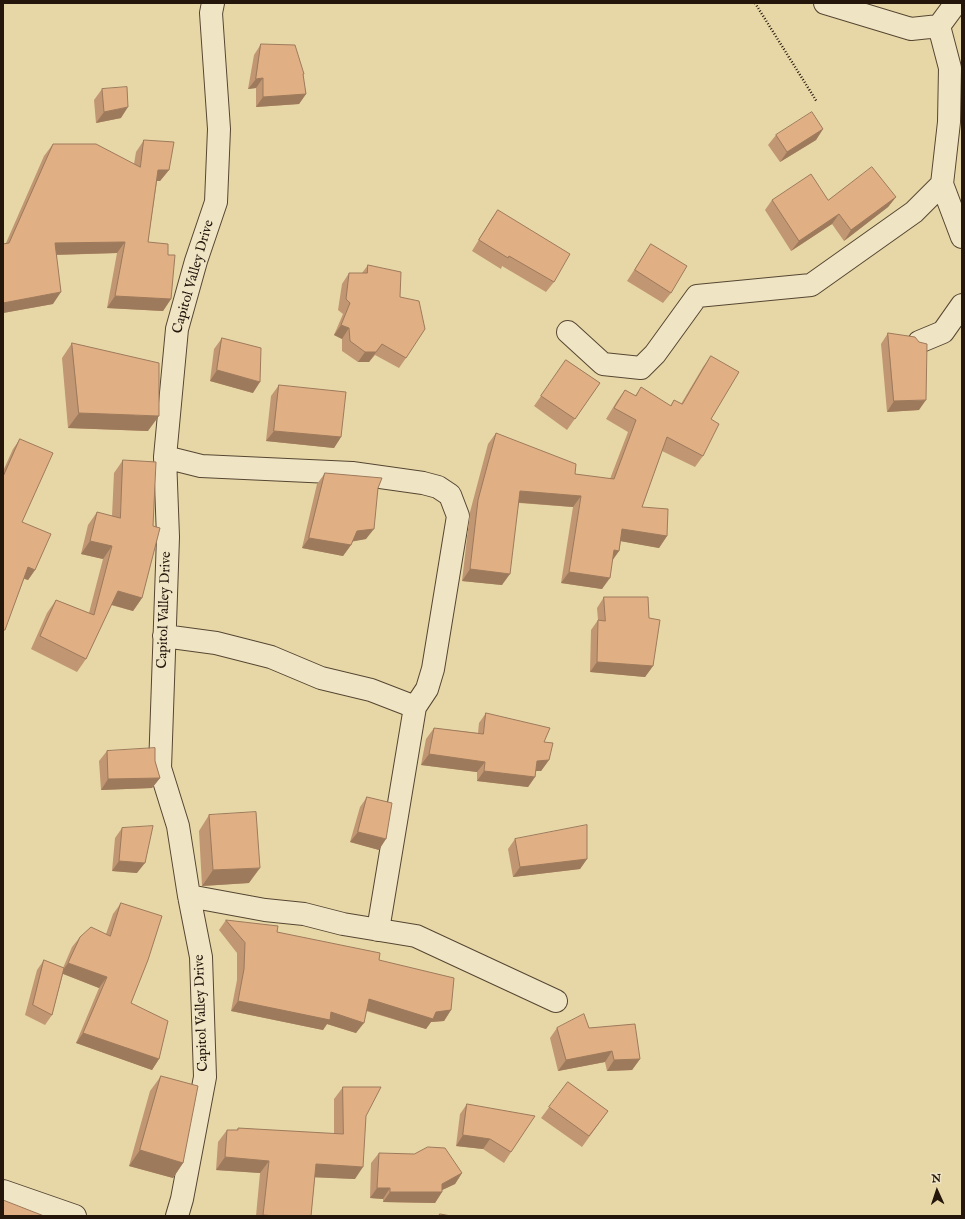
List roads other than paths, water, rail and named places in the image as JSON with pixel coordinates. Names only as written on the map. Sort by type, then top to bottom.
[{"type":"street","name":"Capitol Valley Drive","points":[[176,1216],[182,1199],[205,1077],[202,958],[189,896],[178,826],[160,768],[168,537],[165,457],[177,329],[196,261],[216,202],[219,129],[211,13],[213,3]]},
{"type":"street","points":[[825,3],[911,29],[939,26],[956,3]]},
{"type":"street","points":[[939,26],[950,68],[949,122],[942,184],[962,237]]},
{"type":"street","points":[[568,332],[603,364],[641,368],[655,354],[697,296],[811,285],[914,212],[942,184]]},
{"type":"street","points":[[919,342],[943,332],[962,306]]},
{"type":"street","points":[[165,457],[201,466],[352,473],[423,483],[438,487],[450,495],[458,516],[441,626],[433,669],[427,689],[415,706],[378,930]]},
{"type":"street","points":[[164,636],[216,643],[271,657],[321,678],[371,690],[415,706]]},
{"type":"street","points":[[189,896],[265,910],[304,914],[343,924],[416,936],[556,1002]]},
{"type":"street","points":[[3,1191],[75,1216]]}]
